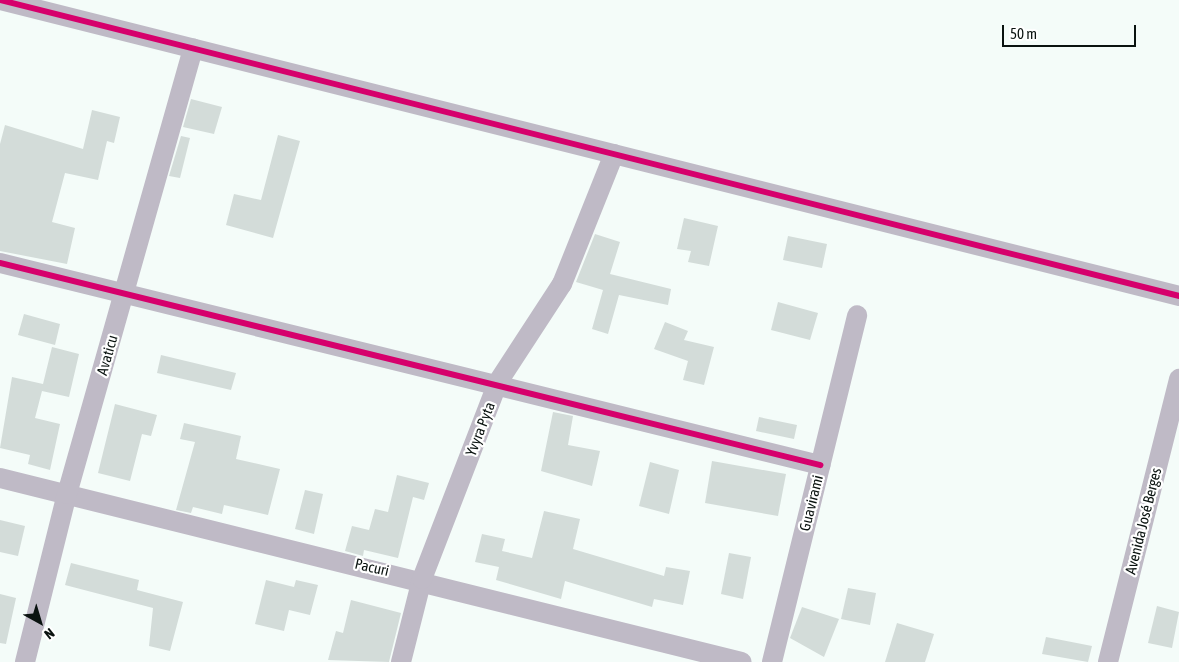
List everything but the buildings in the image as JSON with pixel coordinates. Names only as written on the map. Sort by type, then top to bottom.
[{"type":"street","points":[[0,0],[1179,296]]},
{"type":"street","name":"Avaticu","points":[[25,662],[67,494],[193,48]]},
{"type":"street","name":"Yvyra Pyta","points":[[401,662],[422,579],[498,382],[562,284],[614,154]]},
{"type":"street","points":[[0,263],[498,382],[820,465]]},
{"type":"street","name":"Guavirami","points":[[772,662],[857,315]]},
{"type":"street","name":"Avenida José Berges","points":[[1108,662],[1172,433],[1179,379]]},
{"type":"street","name":"Pacuri","points":[[0,478],[422,579],[742,662]]},
{"type":"cycle path","points":[[0,0],[1179,296]]},
{"type":"cycle path","points":[[0,263],[820,465]]}]
